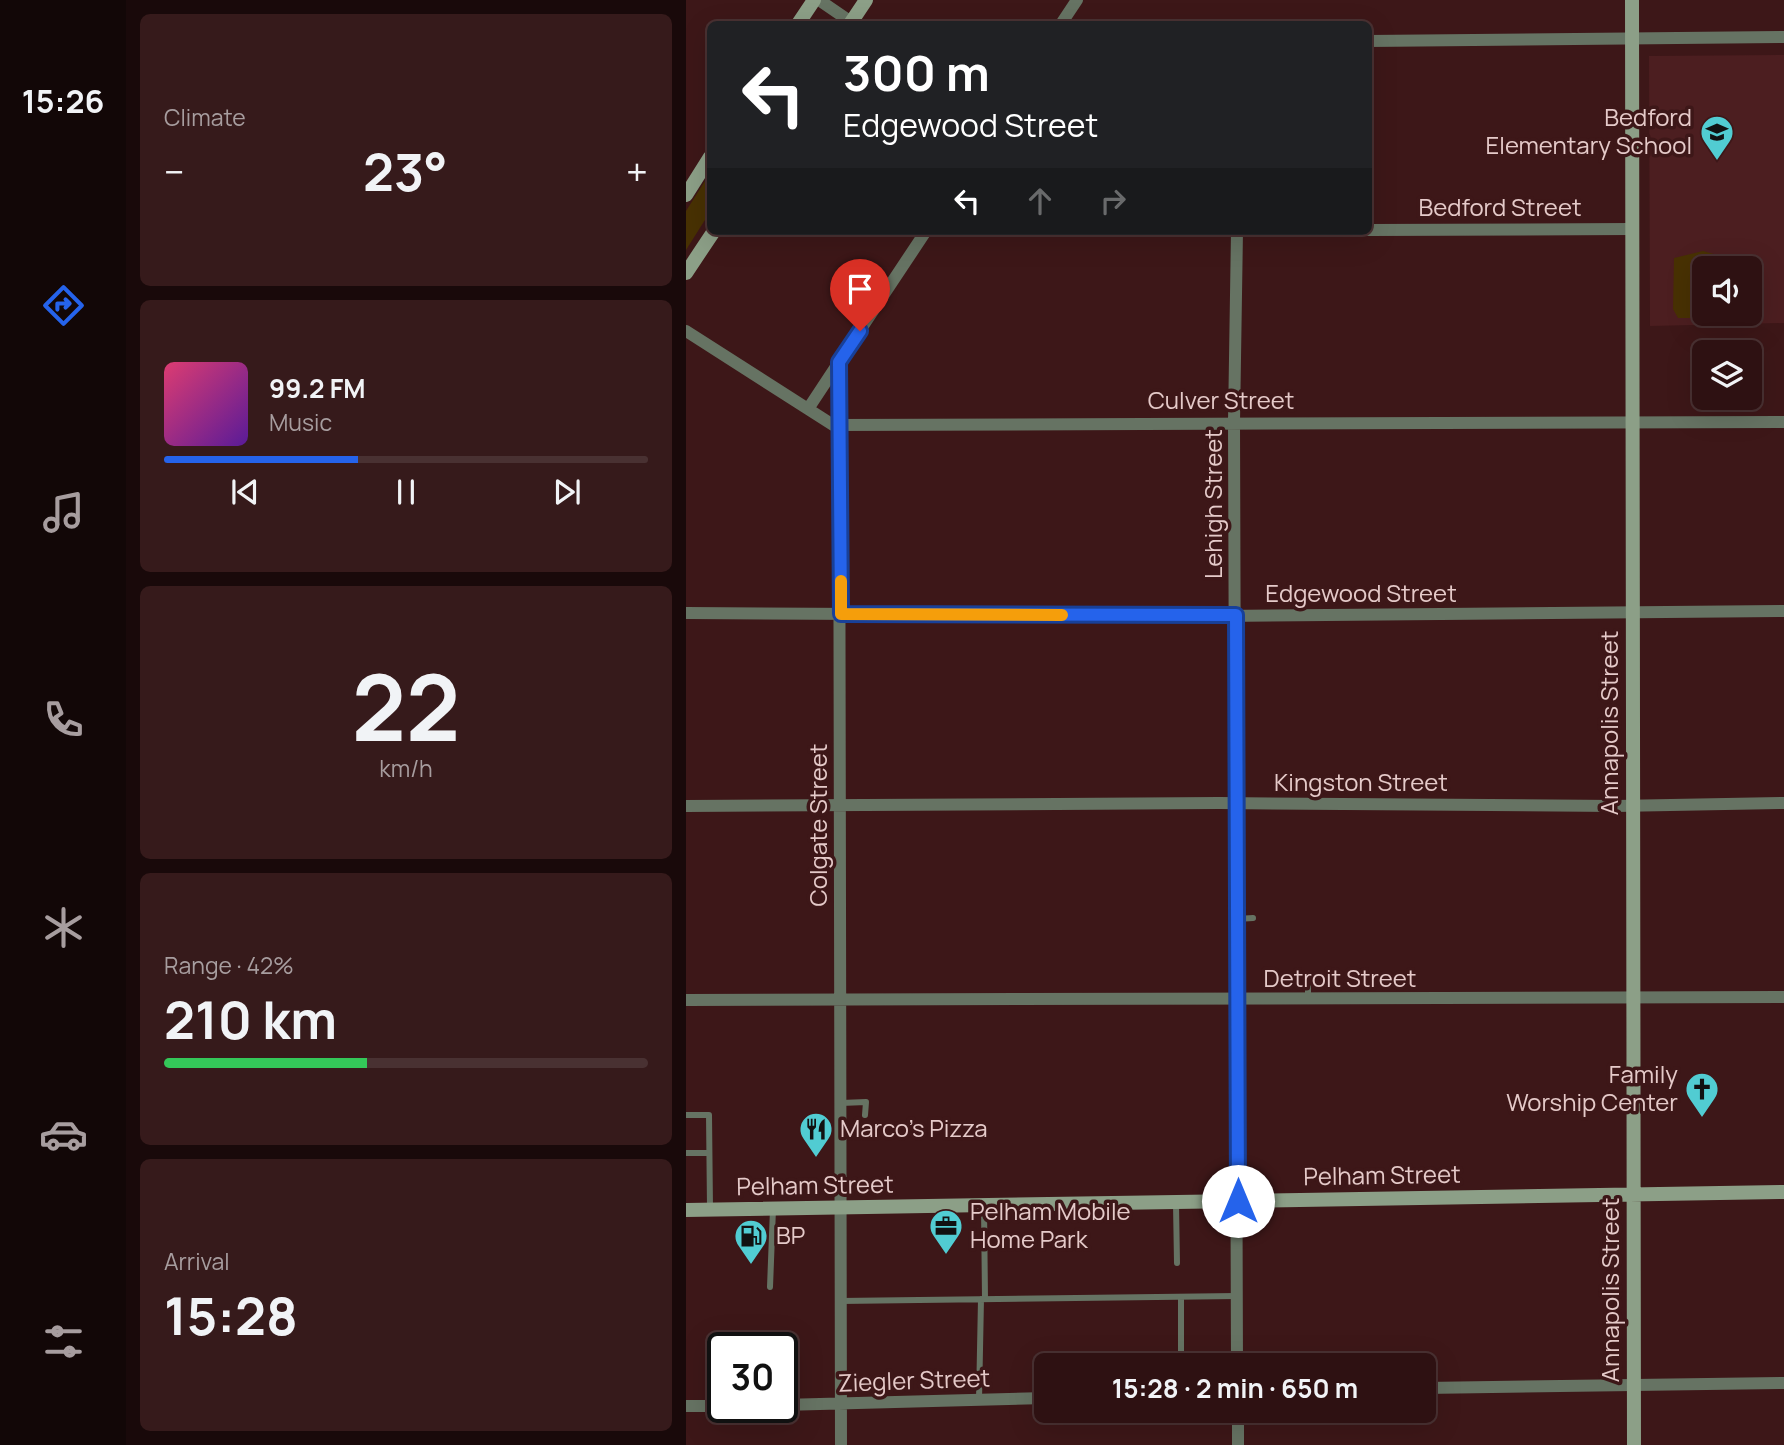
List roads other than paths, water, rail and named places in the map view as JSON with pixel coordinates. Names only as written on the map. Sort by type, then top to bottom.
[{"type":"street","points":[[799,21],[814,0]]},
{"type":"street","points":[[819,0],[847,21]]},
{"type":"street","points":[[853,21],[866,0]]},
{"type":"street","points":[[1063,21],[1077,0]]},
{"type":"street","name":"Annapolis Street","points":[[1632,0],[1634,1445]]},
{"type":"street","points":[[1372,41],[1784,37]]},
{"type":"street","points":[[686,195],[707,163]]},
{"type":"street","name":"Bedford Street","points":[[1372,230],[1632,229]]},
{"type":"street","points":[[686,273],[711,235]]},
{"type":"street","points":[[808,409],[923,235]]},
{"type":"street","name":"Lehigh Street","points":[[1237,235],[1234,422],[1237,1353]]},
{"type":"street","name":"Culver Street","points":[[686,331],[833,425],[1784,422]]},
{"type":"street","name":"Colgate Street","points":[[839,362],[841,1445]]},
{"type":"street","name":"Edgewood Street","points":[[686,613],[1633,615],[1784,611]]},
{"type":"street","name":"Kingston Street","points":[[686,806],[1237,803],[1633,806],[1784,803]]},
{"type":"street","name":"Detroit Street","points":[[686,1000],[1784,997]]},
{"type":"street","name":"Pelham Street","points":[[686,1210],[1784,1192]]},
{"type":"street","points":[[1436,1388],[1784,1383]]},
{"type":"street","name":"Ziegler Street","points":[[798,1405],[1034,1398]]},
{"type":"street","points":[[686,1406],[707,1406]]},
{"type":"street","points":[[1238,1423],[1238,1445]]},
{"type":"lane","points":[[1237,919],[1253,918]]},
{"type":"lane","points":[[1308,980],[1308,1000]]},
{"type":"lane","points":[[839,1103],[866,1102],[865,1115]]},
{"type":"lane","points":[[686,1115],[709,1115],[710,1210]]},
{"type":"lane","points":[[686,1153],[709,1153]]},
{"type":"lane","points":[[1176,1202],[1177,1263]]},
{"type":"lane","points":[[979,1400],[984,1205]]},
{"type":"lane","points":[[770,1287],[773,1209]]},
{"type":"lane","points":[[840,1301],[1237,1296]]},
{"type":"lane","points":[[1181,1297],[1181,1353]]},
{"type":"place","name":"Bedford Elementary School","points":[[1717,162]]},
{"type":"place","name":"Family Worship Center","points":[[1702,1119]]},
{"type":"place","name":"Marco's Pizza","points":[[816,1159]]},
{"type":"place","name":"Pelham Mobile Home Park","points":[[946,1256]]},
{"type":"place","name":"BP","points":[[751,1266]]}]
